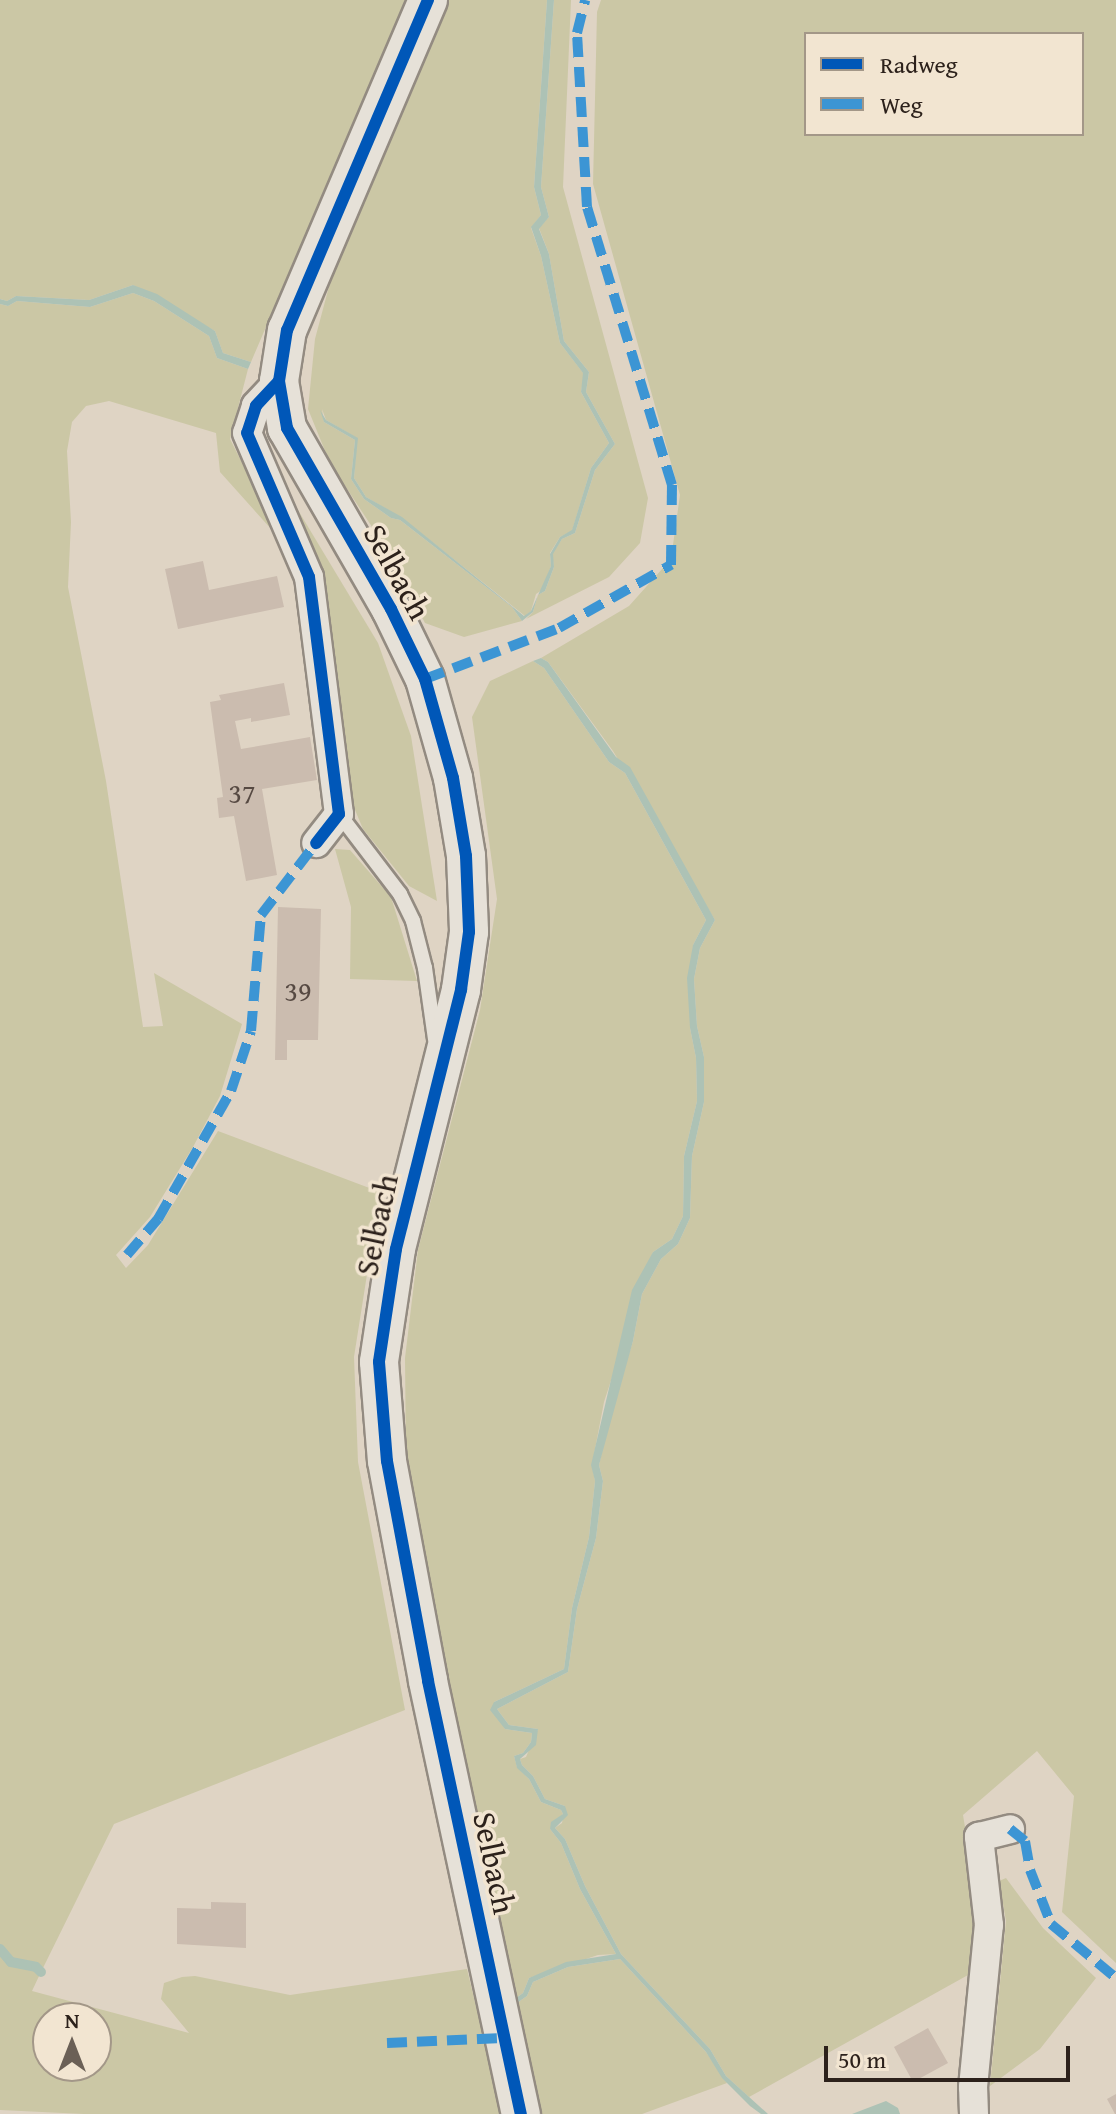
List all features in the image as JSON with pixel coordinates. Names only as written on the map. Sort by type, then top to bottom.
[{"type":"street","name":"Selbach","points":[[428,0],[287,330],[279,381],[287,428],[391,609],[425,679],[453,778],[466,856],[469,932],[461,990],[396,1249],[379,1362],[387,1461],[428,1681],[521,2114]]},
{"type":"street","points":[[279,381],[256,406],[247,433],[309,577],[339,814],[316,843]]},
{"type":"street","points":[[974,2114],[973,2087],[989,1925],[979,1837],[1010,1829]]},
{"type":"lane","points":[[339,814],[400,894],[413,921],[425,968],[440,1078]]},
{"type":"shaded area","points":[[0,0],[406,0],[251,362],[223,353],[215,331],[133,285],[89,300],[16,296],[7,301],[0,299]]},
{"type":"shaded area","points":[[449,0],[547,0],[534,187],[541,215],[531,228],[541,256],[560,343],[584,374],[581,392],[609,443],[591,468],[572,531],[560,537],[550,553],[551,566],[542,590],[536,594],[531,611],[525,616],[402,518],[366,497],[354,478],[357,438],[326,420],[322,409],[324,422],[355,440],[351,479],[364,499],[391,518],[400,520],[512,607],[522,621],[464,637],[425,623],[380,539],[330,463],[308,409],[315,339],[331,279]]},
{"type":"shaded area","points":[[547,0],[554,0],[541,187],[549,217],[539,229],[549,254],[564,341],[589,372],[586,392],[615,444],[595,470],[575,533],[562,539],[553,554],[554,567],[545,591],[538,595],[551,566],[550,554],[560,537],[572,530],[591,468],[609,443],[581,392],[583,373],[560,343],[541,256],[531,227],[541,215],[534,187]]},
{"type":"shaded area","points":[[554,0],[571,0],[563,187],[648,498],[640,543],[609,577],[526,619],[533,612],[538,595],[545,591],[554,567],[552,554],[562,539],[575,533],[595,470],[615,444],[586,392],[589,372],[564,341],[549,254],[539,228],[549,217],[541,187]]},
{"type":"shaded area","points":[[601,0],[1116,0],[1116,1963],[1062,1912],[1074,1796],[1037,1751],[963,1815],[981,1924],[977,1970],[749,2097],[726,2076],[710,2049],[621,1954],[585,1886],[565,1839],[555,1828],[562,1823],[565,1806],[545,1799],[533,1776],[522,1765],[520,1759],[526,1757],[538,1729],[509,1725],[497,1709],[568,1672],[577,1609],[596,1538],[603,1481],[599,1465],[613,1405],[633,1341],[642,1294],[661,1259],[678,1244],[690,1218],[692,1156],[704,1102],[704,1057],[697,1026],[694,979],[700,948],[715,920],[613,751],[548,662],[541,658],[629,606],[671,559],[680,495],[593,184],[597,12]]},
{"type":"shaded area","points":[[133,285],[157,294],[215,331],[223,353],[251,362],[248,369],[217,358],[209,336],[154,301],[133,293],[90,307],[17,301],[8,306],[0,304],[0,299],[7,301],[16,296],[89,300]]},
{"type":"shaded area","points":[[133,293],[154,301],[209,336],[217,358],[248,369],[230,439],[281,540],[220,472],[216,433],[109,401],[86,406],[72,422],[67,451],[71,522],[68,587],[106,781],[143,1027],[163,1026],[154,973],[242,1024],[220,1096],[193,1147],[150,1217],[116,1255],[126,1268],[148,1245],[218,1131],[380,1192],[354,1357],[358,1462],[405,1710],[114,1824],[42,1970],[37,1965],[13,1960],[0,1945],[0,304],[8,306],[17,301],[90,307]]},
{"type":"shaded area","points":[[320,410],[326,420],[358,438],[354,478],[366,497],[402,517],[524,616],[531,611],[538,596],[533,612],[522,621],[512,607],[400,520],[391,518],[364,499],[351,479],[355,440],[324,422]]},
{"type":"shaded area","points":[[269,462],[378,643],[411,736],[437,901],[409,886],[363,829],[345,786]]},
{"type":"shaded area","points":[[541,658],[548,662],[616,757],[630,767],[715,920],[700,948],[694,979],[697,1026],[704,1057],[704,1102],[692,1156],[690,1218],[678,1244],[661,1259],[642,1294],[633,1341],[599,1465],[603,1481],[596,1538],[577,1609],[568,1672],[497,1709],[509,1725],[538,1729],[536,1745],[520,1759],[522,1765],[533,1776],[545,1799],[565,1806],[568,1815],[555,1828],[565,1839],[585,1886],[621,1954],[710,2049],[726,2076],[768,2114],[761,2114],[750,2106],[722,2078],[706,2052],[620,1959],[568,1967],[533,1982],[527,1996],[517,2003],[516,1998],[523,1993],[529,1978],[566,1962],[616,1954],[580,1889],[561,1843],[550,1829],[551,1822],[563,1814],[561,1810],[541,1802],[529,1779],[517,1768],[514,1756],[523,1753],[531,1742],[532,1733],[505,1729],[490,1710],[494,1702],[564,1669],[572,1608],[589,1537],[595,1481],[591,1465],[632,1290],[653,1252],[672,1239],[683,1216],[684,1156],[697,1101],[696,1058],[690,1028],[687,978],[693,945],[706,920],[625,773],[609,762],[544,668],[533,661]]},
{"type":"shaded area","points":[[533,661],[544,668],[609,762],[625,773],[706,920],[693,945],[690,1028],[696,1058],[697,1101],[684,1156],[683,1216],[672,1239],[653,1252],[604,1402],[592,1465],[595,1481],[589,1537],[572,1608],[564,1669],[494,1702],[505,1729],[532,1733],[531,1742],[523,1753],[514,1756],[517,1767],[529,1779],[541,1802],[561,1810],[563,1814],[550,1829],[561,1843],[580,1889],[616,1954],[598,1955],[529,1978],[523,1993],[516,1998],[452,1702],[406,1455],[405,1358],[418,1250],[480,1010],[497,899],[472,717],[490,681]]},
{"type":"shaded area","points":[[335,849],[350,850],[391,897],[417,981],[350,979],[351,907]]},
{"type":"shaded area","points":[[1006,1878],[1043,1928],[1096,1978],[1040,2049],[990,2086],[1006,1921],[999,1881]]},
{"type":"shaded area","points":[[0,1953],[10,1965],[35,1969],[40,1974],[32,1991],[73,2002],[32,2002],[32,2082],[112,2082],[112,2012],[189,2033],[161,1999],[164,1983],[182,1977],[195,1976],[290,1995],[467,1969],[502,2114],[84,2114],[0,2110]]},
{"type":"shaded area","points":[[620,1959],[706,2052],[727,2083],[642,2114],[540,2114],[517,2003],[527,1996],[533,1982],[568,1967]]},
{"type":"shaded area","points":[[886,2101],[898,2108],[900,2114],[852,2114]]},
{"type":"building","points":[[203,561],[209,590],[277,576],[284,607],[178,629],[165,569]]},
{"type":"building","points":[[284,683],[290,715],[251,722],[251,718],[235,721],[241,749],[310,737],[317,780],[262,789],[277,875],[246,881],[234,816],[219,818],[217,798],[223,797],[210,702],[221,700],[219,695]]},
{"type":"building","points":[[278,907],[321,909],[318,1040],[287,1040],[287,1060],[275,1060]]},
{"type":"building","points":[[211,1902],[246,1903],[246,1948],[177,1944],[177,1908],[211,1909]]},
{"type":"building","points":[[928,2028],[948,2063],[913,2082],[894,2047]]},
{"type":"building","points":[[1116,2094],[1116,2114],[1115,2114],[1107,2099]]},
{"type":"waterway","points":[[0,1949],[11,1962],[36,1967],[41,1972]]},
{"type":"marked path","points":[[425,679],[559,628],[671,565],[672,485],[587,207],[577,33],[585,0]]},
{"type":"marked path","points":[[127,1255],[158,1219],[231,1091],[251,1031],[261,915],[316,843]]},
{"type":"marked path","points":[[1010,1829],[1025,1841],[1030,1870],[1051,1924],[1116,1978]]},
{"type":"marked path","points":[[387,2043],[503,2038]]},
{"type":"cycle path","points":[[428,0],[287,330],[279,381],[287,428],[391,609],[425,679],[453,778],[466,856],[469,932],[461,990],[396,1249],[379,1362],[387,1461],[428,1681],[521,2114]]},
{"type":"cycle path","points":[[279,381],[256,406],[247,433],[309,577],[339,814],[316,843]]}]
